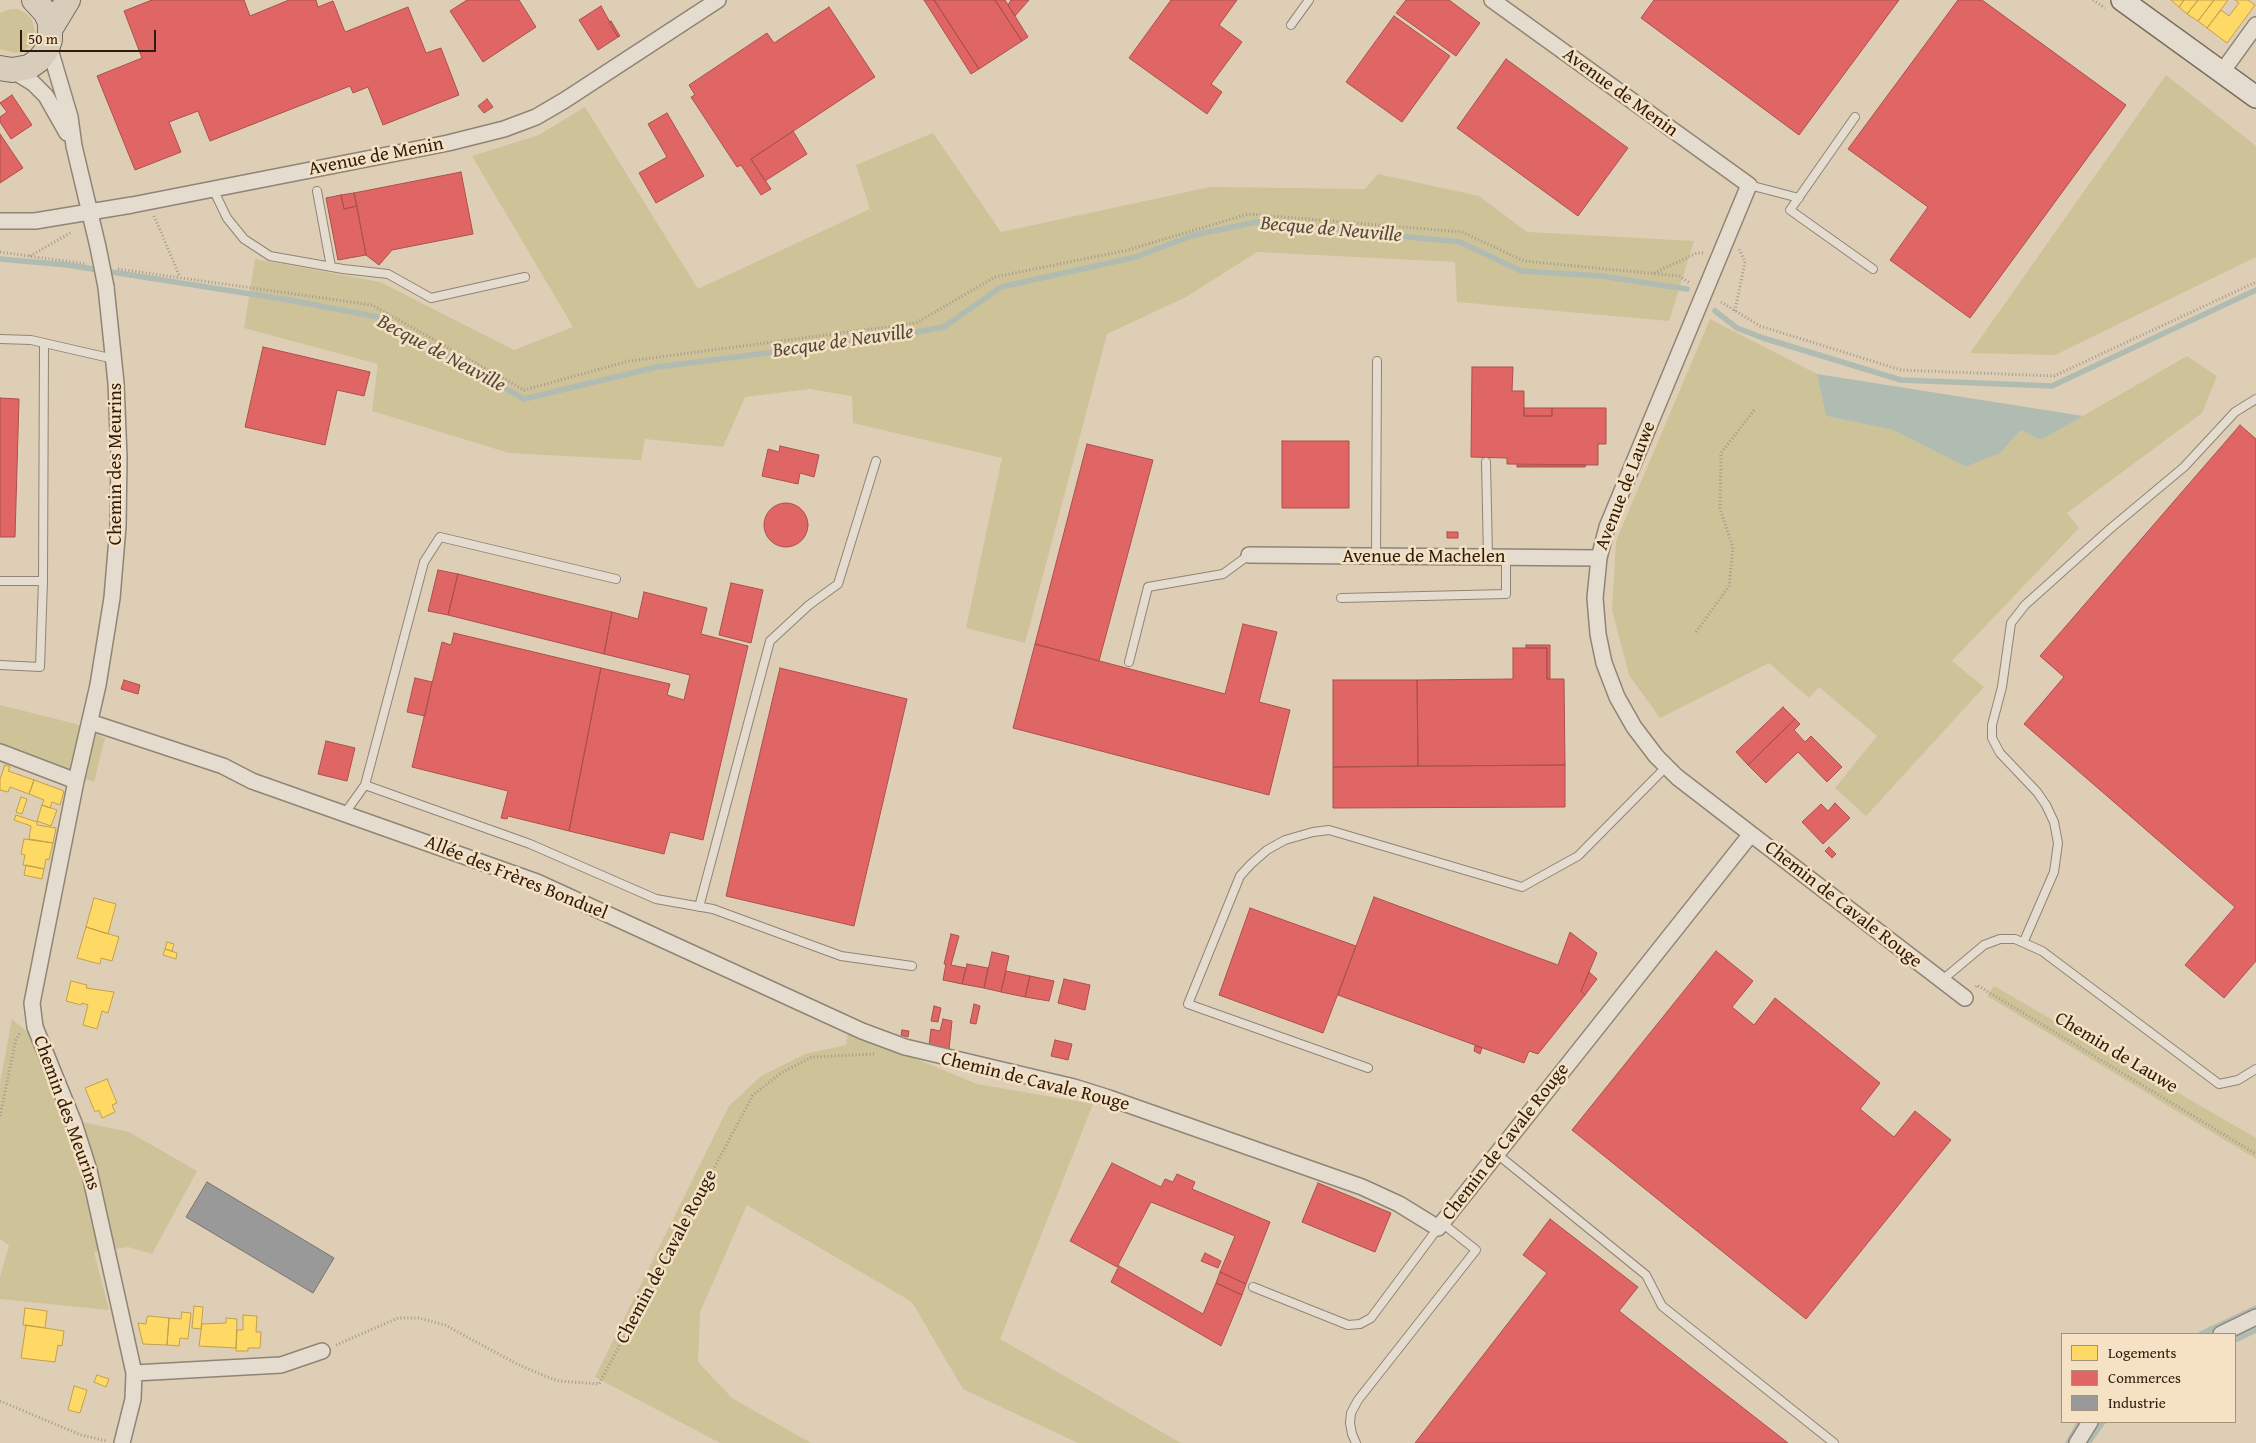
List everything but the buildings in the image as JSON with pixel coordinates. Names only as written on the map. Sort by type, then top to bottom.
[{"type":"main road","points":[[34,0],[46,12],[50,37]]},
{"type":"main road","points":[[6,69],[23,69],[34,64],[43,56],[68,0]]},
{"type":"main road","points":[[2122,0],[2256,97]]},
{"type":"street","name":"Avenue de Menin","points":[[0,221],[34,221],[148,202],[448,144],[519,124],[565,100],[718,0]]},
{"type":"street","name":"Avenue de Menin","points":[[1492,0],[1749,185]]},
{"type":"street","points":[[2222,72],[2256,25]]},
{"type":"street","name":"Chemin des Meurins","points":[[50,37],[70,117],[74,146],[106,288],[114,359],[119,457],[117,550],[109,623],[33,993],[33,1013],[35,1027],[74,1123],[89,1170],[134,1373],[133,1400],[115,1442]]},
{"type":"street","name":"Chemin des Meurins","points":[[6,69],[33,84],[46,96],[61,119],[74,146]]},
{"type":"street","name":"Avenue de Lauwe","points":[[1749,185],[1607,527],[1599,558],[1595,607],[1604,663],[1617,697],[1634,727],[1666,767],[1688,787],[1751,834]]},
{"type":"street","name":"Avenue de Machelen","points":[[1249,555],[1599,558]]},
{"type":"street","name":"Allée des Frères Bonduel","points":[[90,722],[223,766],[252,781],[537,882],[862,1031],[933,1056]]},
{"type":"street","points":[[0,752],[76,781]]},
{"type":"street","name":"Chemin de Cavale Rouge","points":[[933,1056],[1074,1088],[1109,1098],[1362,1187],[1440,1225],[1751,834],[1965,998]]},
{"type":"street","points":[[2223,1333],[2256,1317]]},
{"type":"street","points":[[134,1373],[281,1365],[322,1351]]},
{"type":"street","points":[[2078,1443],[2089,1423]]},
{"type":"lane","points":[[1291,25],[1309,0]]},
{"type":"lane","points":[[1855,117],[1790,210],[1873,269]]},
{"type":"lane","points":[[1749,185],[1799,198]]},
{"type":"lane","points":[[214,189],[226,218],[244,240],[270,256],[331,267],[388,274],[431,298],[525,277]]},
{"type":"lane","points":[[317,191],[331,267]]},
{"type":"lane","points":[[0,339],[31,340],[114,359]]},
{"type":"lane","points":[[0,665],[40,668],[43,581],[44,343]]},
{"type":"lane","points":[[1376,556],[1377,361]]},
{"type":"lane","points":[[2024,942],[2054,872],[2058,842],[2054,822],[2046,805],[2037,792],[2000,753],[1992,738],[1992,725],[2002,687],[2011,623],[2019,611],[2046,586],[2184,467],[2235,412],[2256,399]]},
{"type":"lane","points":[[699,907],[770,641],[809,605],[838,584],[876,461]]},
{"type":"lane","points":[[1486,462],[1488,557]]},
{"type":"lane","points":[[345,813],[365,786],[424,562],[440,537],[616,579]]},
{"type":"lane","points":[[1129,662],[1148,587],[1223,574],[1249,555]]},
{"type":"lane","points":[[1341,598],[1506,594],[1506,557]]},
{"type":"lane","points":[[0,581],[43,581]]},
{"type":"lane","points":[[1368,1068],[1188,1004],[1240,876],[1250,864],[1267,850],[1285,840],[1313,832],[1329,830],[1522,887],[1578,856],[1666,767]]},
{"type":"lane","points":[[365,786],[530,844],[656,899],[713,909],[841,956],[912,966]]},
{"type":"lane","points":[[1941,981],[1984,945],[2009,938],[2024,942],[2042,951],[2219,1084],[2238,1080],[2256,1069]]},
{"type":"lane","points":[[1497,1154],[1646,1275],[1662,1306],[1834,1443]]},
{"type":"lane","points":[[1253,1287],[1348,1325],[1360,1324],[1371,1318],[1440,1225],[1476,1250],[1358,1400],[1352,1412],[1350,1423],[1356,1443]]},
{"type":"path","points":[[148,202],[180,278]]},
{"type":"path","points":[[30,256],[70,234],[90,211]]},
{"type":"path","points":[[114,268],[372,305],[524,390],[629,361],[916,323],[995,277],[1128,250],[1248,214],[1462,232],[1524,261],[1679,276],[1690,283]]},
{"type":"path","points":[[1730,231],[1745,262],[1735,311]]},
{"type":"path","points":[[0,252],[96,265]]},
{"type":"path","points":[[1654,274],[1697,253],[1721,253]]},
{"type":"path","points":[[1721,302],[1760,326],[1901,370],[2054,376],[2256,282]]},
{"type":"path","points":[[1696,632],[1729,586],[1733,547],[1720,509],[1721,452],[1755,409]]},
{"type":"path","name":"Chemin de Lauwe","points":[[1965,998],[1977,985],[2256,1154]]},
{"type":"path","points":[[0,1116],[16,1039],[33,1013]]},
{"type":"path","name":"Chemin de Cavale Rouge","points":[[322,1351],[398,1318],[419,1318],[445,1325],[517,1364],[545,1376],[559,1381],[599,1384],[753,1095],[781,1074],[812,1057],[877,1054]]},
{"type":"path","points":[[0,1401],[81,1434],[115,1442]]},
{"type":"shaded area","points":[[11,9],[18,9],[28,15],[32,20],[35,31],[31,45],[22,52],[15,53],[0,49],[0,13]]},
{"type":"shaded area","points":[[2166,75],[2256,146],[2256,257],[2055,355],[1970,353]]},
{"type":"shaded area","points":[[585,107],[698,289],[870,209],[856,165],[933,133],[1001,232],[1210,187],[1365,189],[1378,174],[1479,196],[1527,232],[1694,241],[1669,321],[1457,302],[1455,262],[1257,252],[1186,297],[1107,334],[1025,643],[966,628],[1002,458],[853,423],[852,396],[809,389],[745,397],[723,447],[645,439],[641,460],[509,453],[372,411],[378,364],[244,328],[255,259],[380,282],[514,350],[573,327],[472,156],[539,135]]},
{"type":"shaded area","points":[[1710,319],[1817,374],[1826,416],[1893,430],[1966,467],[2000,453],[2022,429],[2041,440],[2187,356],[2217,376],[2202,413],[2067,513],[2079,528],[1952,661],[1984,687],[1866,816],[1835,788],[1877,736],[1819,687],[1809,698],[1769,663],[1660,718],[1629,675],[1612,610],[1616,541]]},
{"type":"shaded area","points":[[1817,374],[2083,416],[2041,440],[2021,430],[2000,453],[1966,467],[1893,430],[1826,416]]},
{"type":"shaded area","points":[[0,705],[76,724],[105,738],[94,782],[0,745]]},
{"type":"shaded area","points":[[1994,986],[2256,1138],[2256,1159],[1987,996]]},
{"type":"shaded area","points":[[12,1019],[32,1036],[67,1119],[129,1132],[197,1171],[152,1254],[128,1247],[94,1252],[109,1310],[0,1299],[0,1277],[9,1245],[0,1239],[0,1084]]},
{"type":"shaded area","points":[[848,1031],[977,1084],[1093,1104],[1000,1339],[1181,1443],[1078,1443],[963,1389],[912,1302],[747,1205],[700,1312],[698,1362],[732,1398],[811,1443],[720,1443],[595,1377],[729,1106],[761,1076],[805,1054],[846,1045]]},
{"type":"waterway","name":"Becque de Neuville","points":[[0,259],[67,265],[289,300],[378,317],[524,399],[657,367],[878,339],[944,327],[1001,287],[1136,257],[1194,235],[1256,222],[1460,242],[1521,271],[1601,276],[1687,289]]},
{"type":"waterway","points":[[1715,311],[1737,328],[1763,338],[1901,380],[2052,386],[2256,290]]},
{"type":"waterway","points":[[2203,1333],[2256,1308]]},
{"type":"waterway","points":[[2236,1340],[2256,1330]]},
{"type":"waterway","points":[[2068,1443],[2079,1423]]},
{"type":"waterway","points":[[2088,1443],[2102,1423]]}]
